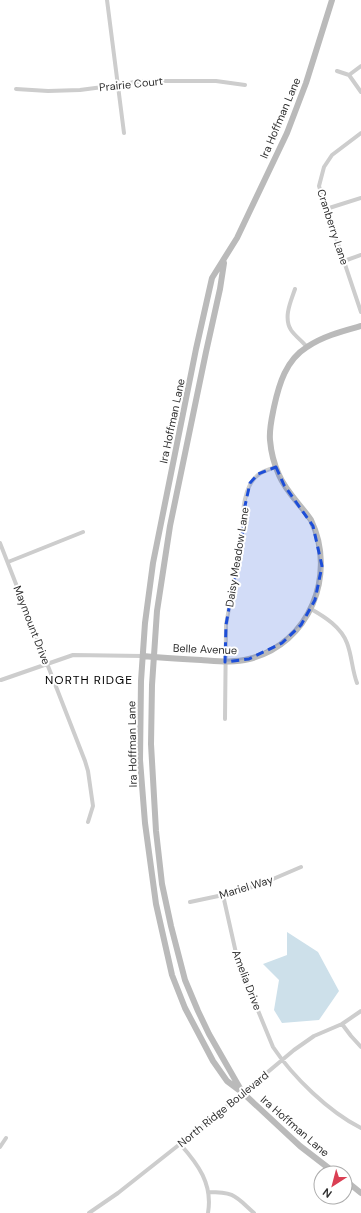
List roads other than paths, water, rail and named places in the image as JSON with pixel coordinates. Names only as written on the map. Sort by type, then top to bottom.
[{"type":"main road","name":"Ira Hoffman Lane","points":[[325,1165],[300,1146],[227,1081],[213,1060],[185,1008],[172,975],[156,904],[145,823],[140,760],[141,681],[145,623],[153,563],[212,278],[237,238],[287,133],[304,90],[332,0]]},
{"type":"main road","name":"Ira Hoffman Lane","points":[[224,259],[220,289],[170,526],[157,611],[152,685],[151,744],[156,831],[164,894],[185,980],[209,1034],[243,1094]]},
{"type":"main road","name":"Belle Avenue","points":[[143,656],[226,662],[250,660],[271,651],[296,632],[311,609],[318,589],[322,566],[320,546],[311,520],[284,485],[276,468],[271,450],[271,420],[278,388],[288,368],[297,355],[307,347],[324,338],[341,331],[361,326]]},
{"type":"main road","points":[[353,1186],[361,1193]]},
{"type":"street","points":[[107,0],[124,133]]},
{"type":"street","points":[[349,75],[361,66]]},
{"type":"street","points":[[337,71],[349,75],[361,92]]},
{"type":"street","name":"Prairie Court","points":[[16,89],[48,91],[80,90],[135,82],[216,80],[245,85]]},
{"type":"street","name":"Cranberry Lane","points":[[361,133],[332,155],[324,167],[319,186],[361,312]]},
{"type":"street","points":[[326,209],[361,198]]},
{"type":"street","points":[[344,261],[361,255]]},
{"type":"street","points":[[295,289],[288,310],[288,321],[291,330],[307,347]]},
{"type":"street","name":"Daisy Meadow Lane","points":[[226,719],[226,625],[241,544],[243,515],[250,482],[258,474],[276,468]]},
{"type":"street","points":[[8,562],[82,532]]},
{"type":"street","name":"Maymount Drive","points":[[0,542],[82,751],[87,767],[93,806],[88,822]]},
{"type":"street","points":[[311,609],[338,628],[347,642],[354,676],[357,683]]},
{"type":"street","name":"Belle Avenue","points":[[1,680],[67,656],[77,654],[143,656]]},
{"type":"street","name":"Mariel Way","points":[[190,902],[259,886],[301,867]]},
{"type":"street","name":"Amelia Drive","points":[[223,895],[238,962],[273,1047],[282,1060],[316,1095],[349,1122],[361,1128]]},
{"type":"street","name":"North Ridge Boulevard","points":[[89,1213],[118,1193],[243,1094],[282,1060],[314,1036],[342,1024],[361,1011]]},
{"type":"street","points":[[342,1024],[361,1047]]},
{"type":"street","points":[[0,1147],[6,1138]]},
{"type":"street","points":[[180,1144],[196,1162],[204,1176],[210,1207],[208,1213]]},
{"type":"street","points":[[208,1192],[222,1192],[233,1195],[254,1213]]},
{"type":"water","points":[[287,932],[318,952],[339,991],[319,1020],[282,1023],[274,1010],[279,980],[263,964],[287,955]]},
{"type":"district","name":"NORTH RIDGE","points":[[89,680]]}]
